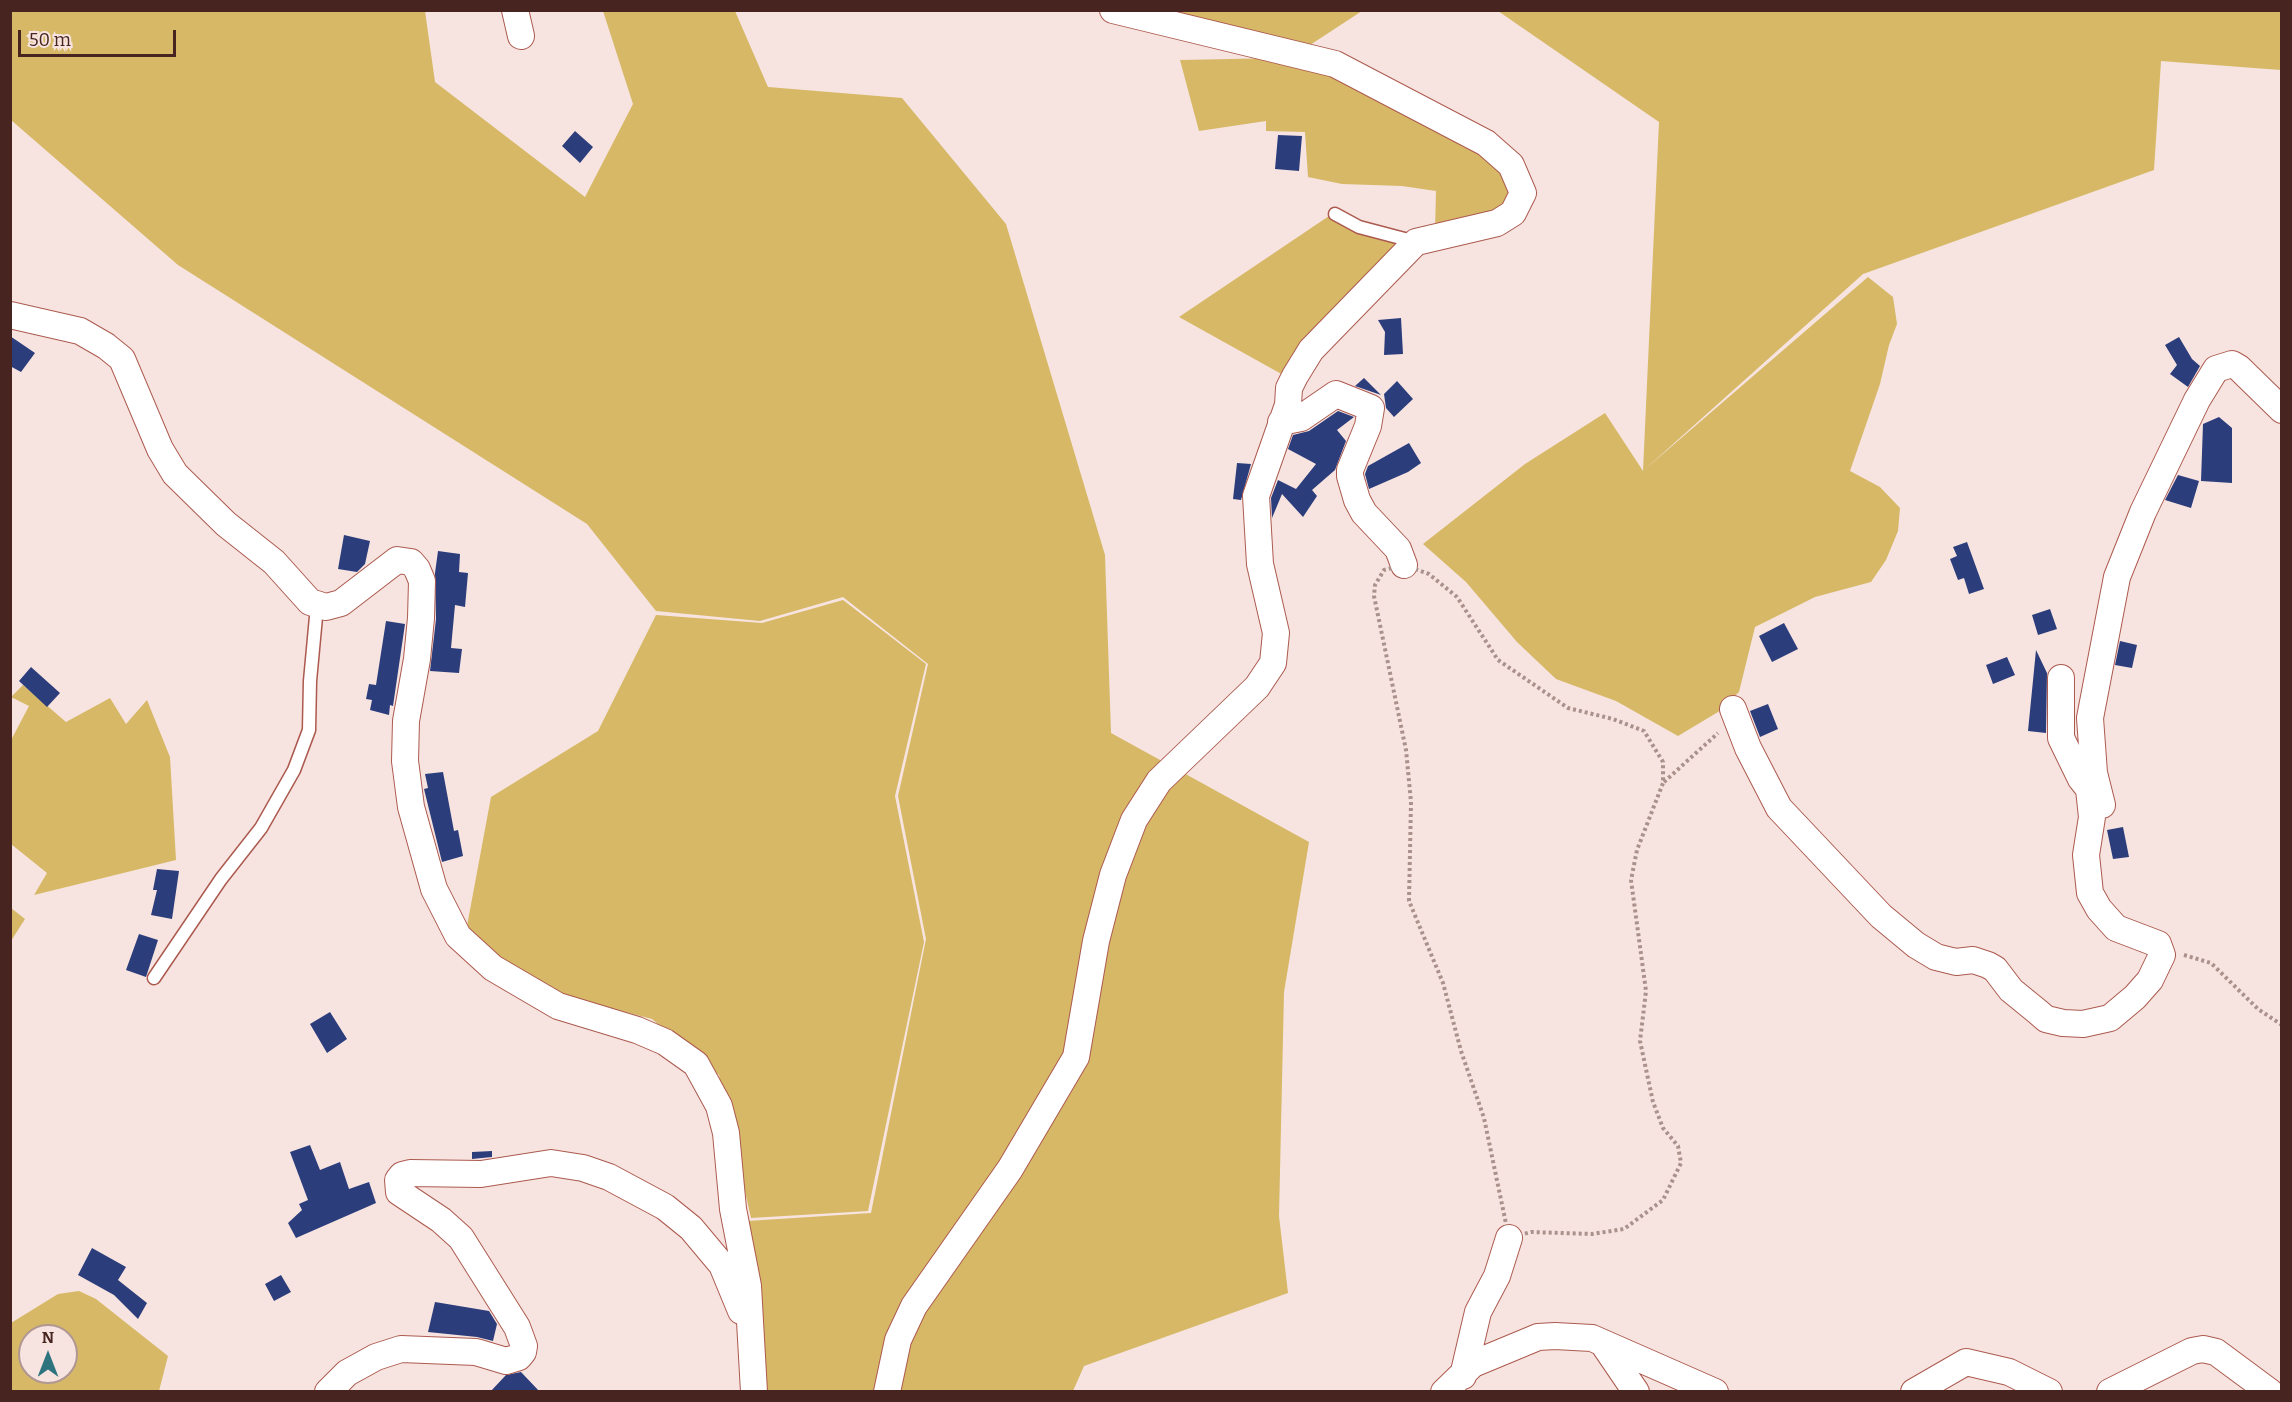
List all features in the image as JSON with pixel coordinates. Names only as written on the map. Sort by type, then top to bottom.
[{"type":"street","points":[[514,10],[521,36]]},
{"type":"street","points":[[887,1392],[898,1340],[914,1306],[999,1186],[1076,1057],[1096,941],[1113,875],[1134,820],[1159,781],[1257,687],[1273,663],[1276,633],[1260,564],[1256,496],[1288,405],[1289,388],[1311,350],[1416,242],[1497,223],[1513,213],[1523,193],[1511,165],[1486,143],[1335,64],[1113,10]]},
{"type":"street","points":[[10,315],[80,331],[106,346],[122,359],[160,449],[175,474],[226,524],[274,562],[310,603],[333,607],[397,560],[411,562],[417,569],[422,580],[421,618],[417,659],[406,721],[405,761],[411,807],[434,889],[459,936],[493,968],[558,1006],[638,1030],[665,1042],[696,1064],[720,1106],[724,1126],[733,1209],[748,1286],[754,1392]]},
{"type":"street","points":[[1736,717],[1748,748],[1779,808],[1881,916],[1916,945],[1936,957],[1956,962],[1973,960],[1995,969],[2011,990],[2046,1019],[2083,1024],[2110,1018],[2150,980],[2160,964],[2162,949],[2158,944],[2116,928],[2099,909],[2090,893],[2086,855],[2093,790],[2090,717],[2117,577],[2165,463],[2206,382],[2216,369],[2225,364],[2232,364],[2239,368],[2282,410]]},
{"type":"street","points":[[1281,422],[1301,418],[1336,394],[1371,408],[1368,426],[1350,470],[1350,476],[1357,500],[1364,513],[1398,549],[1404,565]]},
{"type":"street","points":[[2061,678],[2061,738],[2093,790],[2108,820]]},
{"type":"street","points":[[328,1392],[347,1373],[376,1357],[401,1349],[476,1352],[506,1361],[519,1358],[523,1352],[524,1346],[517,1327],[460,1238],[435,1216],[399,1192],[398,1180],[402,1175],[410,1173],[481,1174],[551,1163],[583,1168],[626,1184],[678,1216],[712,1251],[722,1265],[734,1292],[751,1348]]},
{"type":"street","points":[[1453,1384],[1478,1312],[1497,1276],[1509,1238]]},
{"type":"street","points":[[1453,1384],[1473,1364],[1538,1337],[1592,1338],[1715,1392]]},
{"type":"street","points":[[1604,1345],[1636,1392]]},
{"type":"street","points":[[2110,1392],[2192,1351],[2203,1349],[2216,1352],[2270,1392]]},
{"type":"street","points":[[1914,1392],[1966,1362],[2009,1372],[2049,1392]]},
{"type":"lane","points":[[1335,214],[1359,227],[1416,242]]},
{"type":"lane","points":[[154,978],[221,879],[261,828],[298,763],[309,730],[310,681],[317,606]]},
{"type":"path","points":[[1404,565],[1429,574],[1457,597],[1498,660],[1568,708],[1613,719],[1644,731],[1664,762],[1663,783],[1637,850],[1631,880],[1646,992],[1640,1041],[1653,1102],[1663,1128],[1678,1146],[1681,1163],[1664,1200],[1624,1229],[1592,1234],[1531,1232],[1509,1238],[1484,1118],[1461,1051],[1443,983],[1409,900],[1411,801],[1407,760],[1374,596],[1375,585],[1384,570],[1404,565]]},
{"type":"path","points":[[1663,783],[1736,717]]},
{"type":"path","points":[[2162,949],[2211,963],[2258,1009],[2282,1025]]},
{"type":"shaded area","points":[[11,10],[425,11],[435,82],[585,197],[633,104],[603,11],[735,11],[768,87],[902,98],[1006,224],[1105,555],[1111,733],[1309,842],[1284,992],[1279,1216],[1288,1293],[1084,1366],[1073,1391],[767,1391],[748,1221],[871,1213],[926,939],[898,796],[928,664],[843,597],[760,621],[656,611],[587,524],[178,265],[11,120]]},
{"type":"shaded area","points":[[1169,11],[1362,11],[1310,45]]},
{"type":"shaded area","points":[[1498,11],[2281,11],[2281,70],[2161,61],[2154,170],[1863,274],[1643,471],[1659,122]]},
{"type":"shaded area","points":[[1281,58],[1328,70],[1487,151],[1512,185],[1508,206],[1435,231],[1436,191],[1402,186],[1342,184],[1308,177],[1305,132],[1266,131],[1266,121],[1199,131],[1180,60]]},
{"type":"shaded area","points":[[1329,216],[1360,233],[1403,245],[1285,376],[1179,317]]},
{"type":"shaded area","points":[[1868,277],[1893,297],[1897,324],[1889,345],[1880,384],[1850,471],[1880,487],[1900,508],[1898,531],[1886,560],[1871,582],[1815,597],[1755,627],[1739,692],[1718,712],[1678,736],[1616,701],[1556,679],[1517,642],[1466,582],[1423,544],[1525,464],[1605,413],[1643,471]]},
{"type":"shaded area","points":[[843,600],[926,664],[895,796],[924,942],[868,1211],[751,1218],[719,1075],[652,1019],[572,998],[499,958],[467,926],[491,797],[598,731],[656,615],[762,623]]},
{"type":"shaded area","points":[[23,685],[66,722],[110,698],[126,724],[147,700],[170,757],[176,860],[34,895],[47,873],[11,844],[10,742],[29,706],[11,697]]},
{"type":"shaded area","points":[[11,908],[25,919],[11,941]]},
{"type":"shaded area","points":[[79,1291],[96,1299],[168,1356],[159,1391],[11,1391],[11,1323],[58,1294]]},
{"type":"building","points":[[575,131],[593,147],[580,163],[562,146]]},
{"type":"building","points":[[1278,135],[1302,136],[1299,171],[1275,169]]},
{"type":"building","points":[[1401,318],[1403,354],[1384,355],[1385,332],[1378,320]]},
{"type":"building","points":[[10,336],[35,353],[21,372],[10,366]]},
{"type":"building","points":[[2179,337],[2192,359],[2200,366],[2188,387],[2170,374],[2177,365],[2165,345]]},
{"type":"building","points":[[1364,378],[1381,395],[1355,386]]},
{"type":"building","points":[[1397,381],[1413,399],[1394,417],[1386,408],[1384,394]]},
{"type":"building","points":[[1338,411],[1354,417],[1337,430],[1346,441],[1335,470],[1312,490],[1317,496],[1303,517],[1282,494],[1272,518],[1271,498],[1278,480],[1296,489],[1316,464],[1288,449],[1293,435],[1309,431]]},
{"type":"building","points":[[2219,417],[2232,428],[2232,483],[2201,481],[2203,424]]},
{"type":"building","points":[[1409,443],[1421,463],[1408,472],[1369,489],[1365,474],[1368,466]]},
{"type":"building","points":[[1237,463],[1251,464],[1241,500],[1233,499]]},
{"type":"building","points":[[2178,475],[2199,481],[2191,508],[2165,500]]},
{"type":"building","points":[[344,535],[370,541],[365,564],[357,572],[338,569]]},
{"type":"building","points":[[1967,542],[1984,589],[1969,594],[1964,578],[1958,580],[1950,559],[1957,556],[1953,547]]},
{"type":"building","points":[[438,551],[460,554],[459,572],[468,573],[465,607],[455,605],[451,648],[462,649],[459,673],[430,671],[436,619],[435,573]]},
{"type":"building","points":[[2050,609],[2057,629],[2038,635],[2032,615]]},
{"type":"building","points":[[386,621],[405,624],[393,706],[390,705],[389,715],[370,710],[372,700],[366,699],[369,684],[376,685]]},
{"type":"building","points":[[1784,623],[1798,649],[1772,662],[1759,636]]},
{"type":"building","points":[[2120,641],[2137,645],[2132,668],[2115,665]]},
{"type":"building","points":[[2036,650],[2047,673],[2046,733],[2028,731]]},
{"type":"building","points":[[2007,657],[2015,675],[1993,684],[1986,665]]},
{"type":"building","points":[[31,667],[60,693],[47,707],[19,681]]},
{"type":"building","points":[[1768,704],[1778,729],[1760,737],[1750,711]]},
{"type":"building","points":[[443,772],[454,831],[458,830],[463,856],[442,862],[424,789],[428,788],[425,774]]},
{"type":"building","points":[[2123,827],[2129,857],[2113,859],[2107,830]]},
{"type":"building","points":[[157,869],[179,871],[172,919],[151,915],[157,890],[153,890]]},
{"type":"building","points":[[139,934],[158,940],[146,977],[126,970]]},
{"type":"building","points":[[330,1012],[347,1039],[327,1053],[310,1024]]},
{"type":"building","points":[[310,1145],[320,1170],[340,1162],[349,1189],[369,1182],[376,1203],[296,1238],[288,1223],[302,1210],[299,1204],[308,1200],[290,1152]]},
{"type":"building","points":[[492,1151],[492,1157],[472,1159],[472,1152]]},
{"type":"building","points":[[92,1248],[126,1267],[118,1280],[147,1303],[138,1319],[114,1295],[78,1275]]},
{"type":"building","points":[[281,1275],[291,1292],[274,1301],[265,1284]]},
{"type":"building","points":[[435,1302],[489,1311],[497,1324],[493,1341],[428,1332]]},
{"type":"building","points":[[521,1372],[540,1392],[490,1392],[506,1375]]}]
